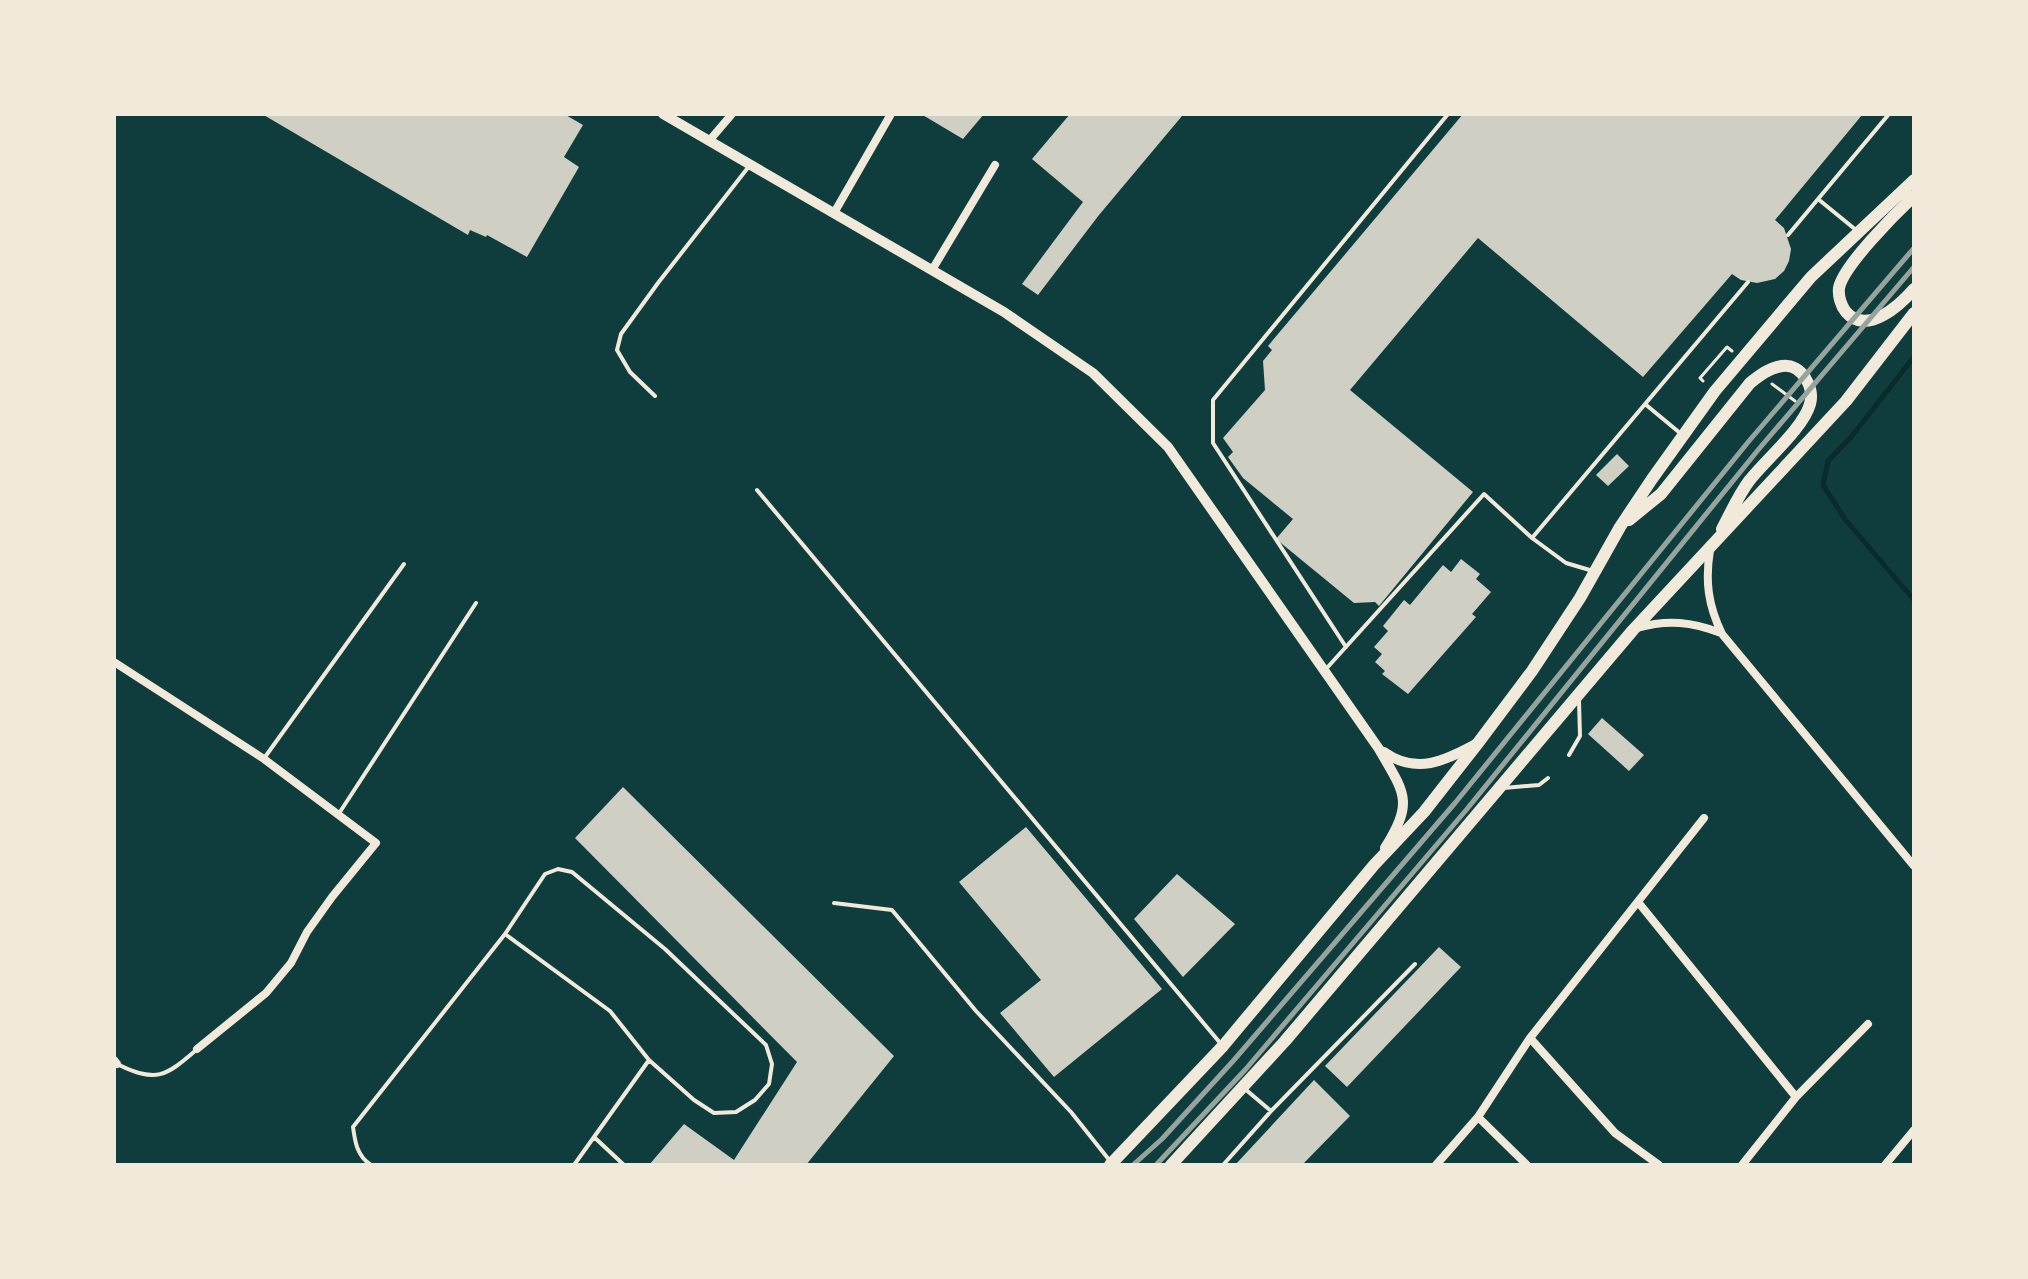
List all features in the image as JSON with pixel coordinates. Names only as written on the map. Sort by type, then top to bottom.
[{"type":"main road","points":[[1111,1164],[1223,1046],[1374,865],[1424,812],[1478,743],[1532,671],[1620,527],[1715,391],[1811,277],[1914,180]]},
{"type":"main road","points":[[1914,196],[1846,271],[1839,288],[1841,304],[1848,314],[1859,320],[1879,318],[1899,305],[1914,289]]},
{"type":"main road","points":[[1171,1165],[1243,1087],[1633,630],[1846,401],[1914,313]]},
{"type":"main road","points":[[1620,527],[1661,494],[1750,383],[1767,370],[1785,365],[1796,369],[1807,380],[1811,392],[1810,405],[1776,452],[1748,482],[1710,550]]},
{"type":"street","points":[[663,114],[1004,312],[1093,373],[1168,447],[1379,749],[1402,789],[1402,819],[1374,865]]},
{"type":"street","points":[[709,141],[732,114]]},
{"type":"street","points":[[834,213],[891,114]]},
{"type":"street","points":[[932,270],[995,165]]},
{"type":"street","points":[[1710,550],[1707,593],[1712,614],[1722,634],[1914,866]]},
{"type":"street","points":[[1633,630],[1655,623],[1678,621],[1722,634]]},
{"type":"street","points":[[114,662],[264,759],[376,843],[332,897],[307,932],[291,963],[266,993],[197,1049]]},
{"type":"street","points":[[1379,749],[1396,761],[1426,765],[1450,758],[1478,743]]},
{"type":"street","points":[[1436,1165],[1478,1117],[1530,1038],[1704,818]]},
{"type":"street","points":[[1638,902],[1796,1097]]},
{"type":"street","points":[[1742,1165],[1796,1097],[1868,1024]]},
{"type":"street","points":[[1530,1038],[1615,1133],[1659,1165]]},
{"type":"street","points":[[1478,1117],[1527,1165]]},
{"type":"street","points":[[1885,1165],[1914,1130]]},
{"type":"street","points":[[1180,1165],[1191,1145]]},
{"type":"lane","points":[[1346,647],[1213,443],[1213,400],[1448,114]]},
{"type":"lane","points":[[1788,235],[1889,114]]},
{"type":"lane","points":[[655,396],[630,372],[617,350],[621,334],[751,165]]},
{"type":"lane","points":[[1818,199],[1857,232]]},
{"type":"lane","points":[[1532,538],[1748,282]]},
{"type":"lane","points":[[1645,404],[1683,435]]},
{"type":"lane","points":[[757,490],[1223,1046]]},
{"type":"lane","points":[[1324,672],[1484,494],[1532,538],[1566,563],[1595,571]]},
{"type":"lane","points":[[264,759],[404,564]]},
{"type":"lane","points":[[338,815],[476,603]]},
{"type":"lane","points":[[1569,755],[1580,736],[1579,693]]},
{"type":"lane","points":[[1498,789],[1539,785],[1548,778]]},
{"type":"lane","points":[[371,1165],[364,1160],[355,1144],[353,1127],[505,934],[545,874],[558,869],[572,872],[665,949],[766,1045],[772,1064],[769,1084],[755,1100],[736,1112],[714,1113],[694,1100],[649,1060],[610,1011],[505,934]]},
{"type":"lane","points":[[834,903],[892,910],[976,1011],[1071,1112],[1111,1164]]},
{"type":"lane","points":[[1223,1165],[1271,1111],[1415,964]]},
{"type":"lane","points":[[116,1062],[142,1076],[171,1071],[197,1049]]},
{"type":"lane","points":[[574,1165],[649,1060]]},
{"type":"lane","points":[[1243,1087],[1271,1111]]},
{"type":"lane","points":[[594,1137],[624,1165]]},
{"type":"path","points":[[1700,378],[1727,347],[1739,357]]},
{"type":"path","points":[[1763,376],[1799,405]]},
{"type":"building","points":[[262,114],[564,114],[583,125],[564,157],[579,167],[527,257],[487,235],[470,230],[468,235]]},
{"type":"building","points":[[921,114],[984,114],[963,139]]},
{"type":"building","points":[[1070,114],[1182,116],[1099,215],[1038,295],[1022,284],[1083,202],[1032,159]]},
{"type":"building","points":[[1463,114],[1862,115],[1775,220],[1784,228],[1791,249],[1784,271],[1775,279],[1757,283],[1741,280],[1732,274],[1643,377],[1478,238],[1350,390],[1473,492],[1379,606],[1375,602],[1354,603],[1276,539],[1293,519],[1243,478],[1228,457],[1233,452],[1223,438],[1265,390],[1263,361],[1272,350],[1268,346]]},
{"type":"building","points":[[1617,454],[1629,466],[1608,486],[1596,475]]},
{"type":"building","points":[[1461,559],[1480,574],[1476,579],[1491,592],[1472,614],[1476,617],[1408,694],[1382,674],[1385,671],[1375,662],[1382,654],[1374,647],[1388,631],[1383,626],[1404,600],[1410,605],[1443,565],[1451,572]]},
{"type":"building","points":[[1602,718],[1644,755],[1629,771],[1588,734]]},
{"type":"building","points":[[623,787],[894,1056],[806,1165],[649,1165],[684,1124],[734,1160],[797,1062],[575,838]]},
{"type":"building","points":[[1026,827],[1162,989],[1054,1077],[1000,1013],[1041,980],[959,882]]},
{"type":"building","points":[[1177,874],[1235,924],[1183,977],[1134,919]]},
{"type":"building","points":[[1439,947],[1461,967],[1347,1087],[1325,1066]]},
{"type":"building","points":[[1314,1080],[1350,1116],[1302,1165],[1235,1165]]},
{"type":"waterway","points":[[1914,357],[1851,437],[1828,461],[1823,485],[1844,518],[1914,600]]},
{"type":"railway","points":[[1133,1165],[1162,1139],[1234,1060],[1455,803],[1749,441],[1914,248]]},
{"type":"railway","points":[[1156,1165],[1245,1070],[1467,809],[1758,450],[1914,267]]}]
